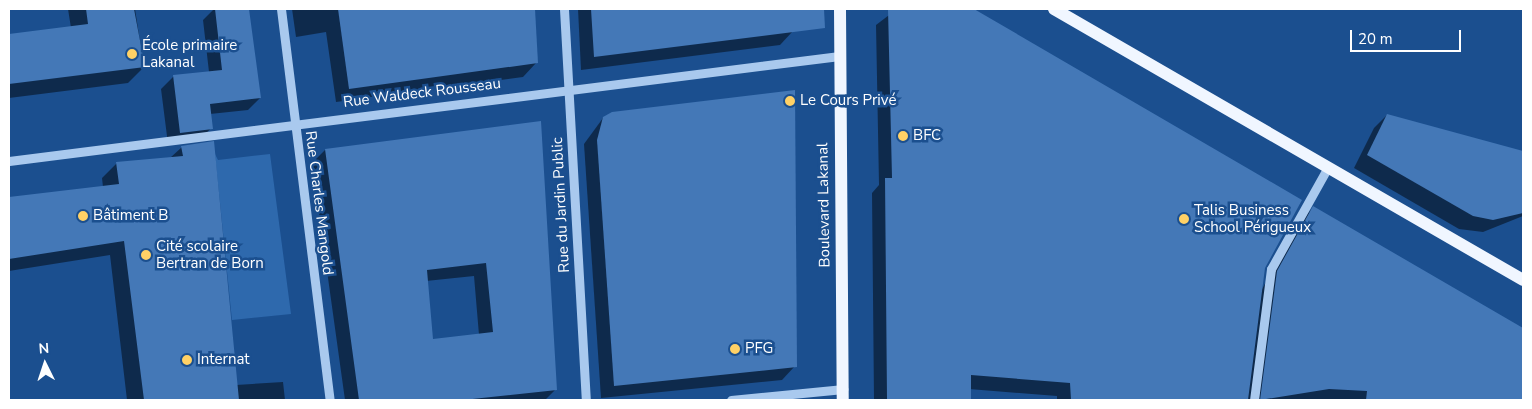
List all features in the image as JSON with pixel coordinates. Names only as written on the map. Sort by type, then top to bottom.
[{"type":"main road","name":"Boulevard Lakanal","points":[[840,9],[843,395]]},
{"type":"main road","points":[[1054,9],[1523,280]]},
{"type":"street","name":"Rue Charles Mangold","points":[[281,9],[330,400]]},
{"type":"street","name":"Rue du Jardin Public","points":[[564,9],[586,400]]},
{"type":"street","name":"Rue Waldeck Rousseau","points":[[9,161],[296,122],[839,56]]},
{"type":"street","points":[[1254,400],[1271,269],[1328,167]]},
{"type":"street","points":[[731,400],[843,395]]},
{"type":"shaded area","points":[[215,154],[218,160],[270,154],[291,314],[232,320]]},
{"type":"building","name":"École primaire Lakanal","points":[[86,9],[134,9],[145,67],[9,84],[9,34],[88,24]]},
{"type":"building","points":[[215,9],[249,9],[261,98],[210,104],[213,129],[180,133],[173,75],[222,70]]},
{"type":"building","points":[[338,9],[535,9],[538,63],[349,89]]},
{"type":"building","points":[[591,9],[824,9],[825,28],[594,57]]},
{"type":"building","points":[[888,9],[974,9],[1302,200],[1265,268],[1248,400],[1071,400],[1070,383],[971,375],[971,400],[887,400],[885,178],[892,178]]},
{"type":"building","points":[[795,90],[797,367],[614,386],[597,140],[603,117],[612,112]]},
{"type":"building","points":[[1387,114],[1523,151],[1523,213],[1493,220],[1473,216],[1367,155]]},
{"type":"building","points":[[541,121],[557,390],[463,400],[359,400],[325,149]],"holes":[[[486,263],[493,332],[433,339],[427,270]]]},
{"type":"building","points":[[214,141],[239,400],[144,400],[124,241],[9,259],[9,197],[119,184],[116,162],[183,156],[181,146]]},
{"type":"building","points":[[1313,206],[1523,328],[1523,400],[1366,400],[1367,391],[1329,389],[1260,400],[1277,271]]},
{"type":"place","name":"École primaire Lakanal","points":[[132,54]]},
{"type":"place","name":"Le Cours Privé","points":[[790,101]]},
{"type":"place","name":"BFC","points":[[903,136]]},
{"type":"place","name":"Bâtiment B","points":[[83,216]]},
{"type":"place","name":"Talis Business School Périgueux","points":[[1184,219]]},
{"type":"place","name":"Cité scolaire Bertran de Born","points":[[146,255]]},
{"type":"place","name":"PFG","points":[[735,349]]},
{"type":"place","name":"Internat","points":[[187,360]]}]
